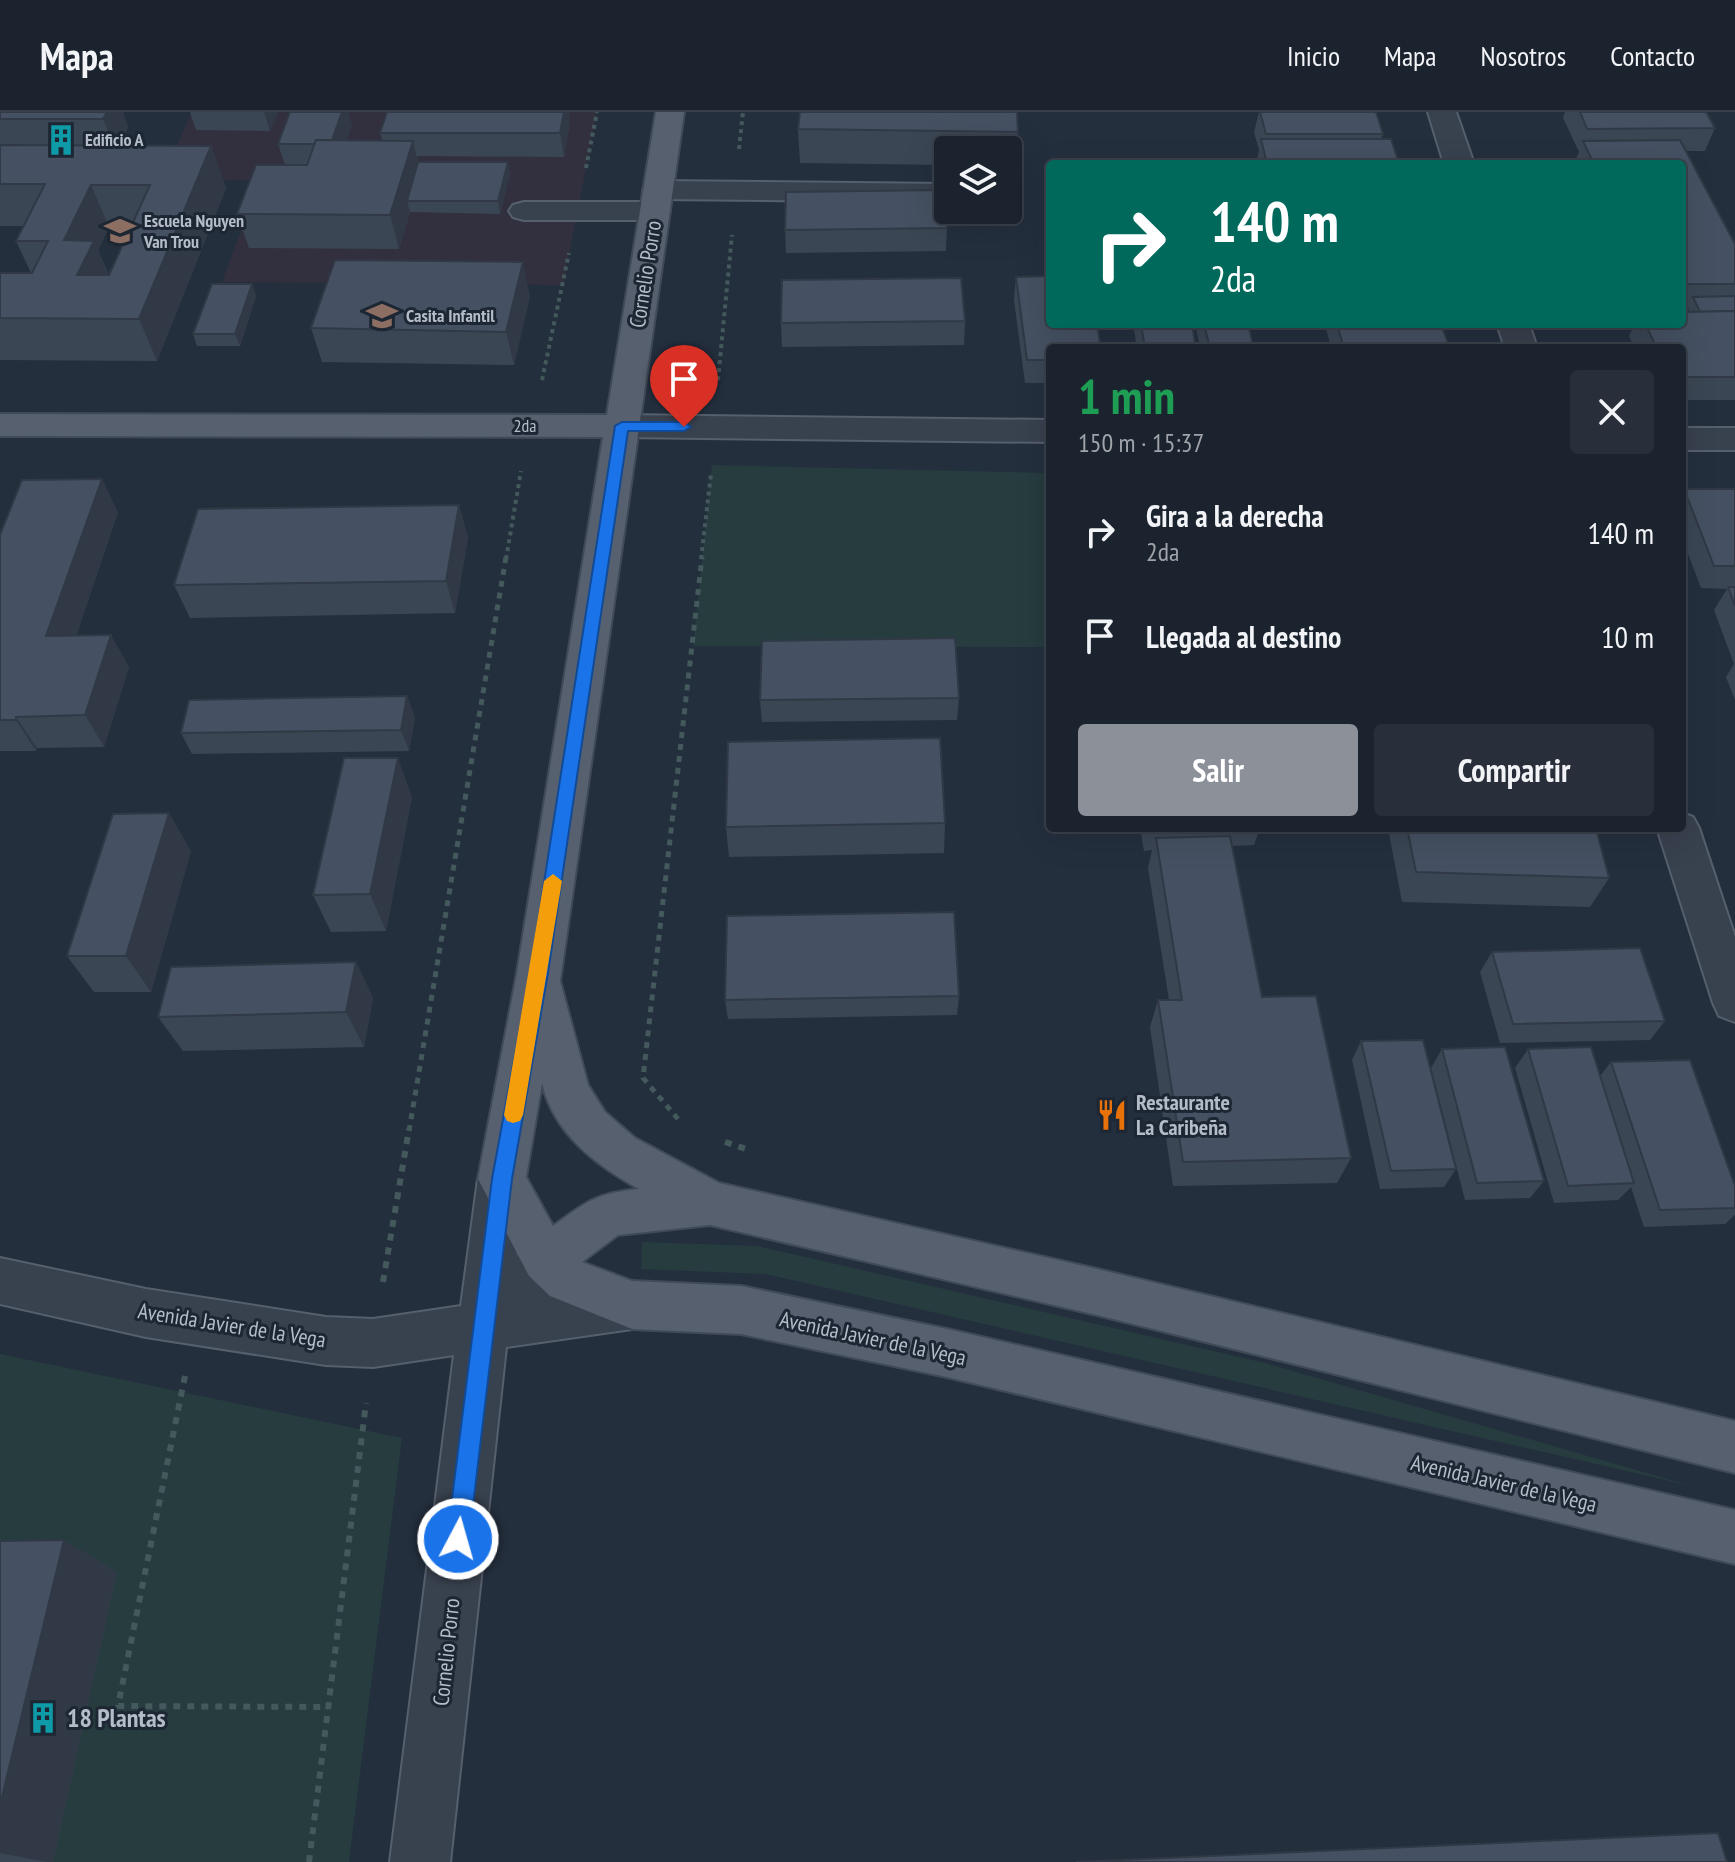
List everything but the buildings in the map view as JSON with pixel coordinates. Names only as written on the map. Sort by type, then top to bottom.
[{"type":"main road","name":"Cornelio Porro","points":[[502,1179],[539,973],[670,112]]},
{"type":"main road","name":"2da","points":[[0,425],[622,426]]},
{"type":"main road","points":[[539,973],[567,1091],[589,1127],[618,1153],[710,1203],[1097,1292],[1735,1447]]},
{"type":"main road","points":[[502,1179],[546,1260],[567,1280],[632,1305]]},
{"type":"main road","points":[[546,1260],[608,1214],[710,1203]]},
{"type":"main road","name":"Avenida Javier de la Vega","points":[[632,1305],[741,1310],[947,1353],[1735,1537]]},
{"type":"street","points":[[1442,112],[1458,160]]},
{"type":"street","points":[[524,211],[577,211],[736,191],[934,193]]},
{"type":"street","name":"2da","points":[[622,426],[1046,431]]},
{"type":"street","points":[[1686,439],[1735,439]]},
{"type":"street","points":[[1679,832],[1735,1003]]},
{"type":"street","name":"Cornelio Porro","points":[[420,1862],[439,1718],[481,1329],[502,1179]]},
{"type":"street","points":[[481,1329],[546,1260]]},
{"type":"street","name":"Avenida Javier de la Vega","points":[[0,1281],[196,1322],[326,1341],[373,1343],[632,1305]]},
{"type":"path","points":[[309,1862],[373,1343],[530,426],[597,112]]},
{"type":"path","points":[[643,1078],[715,427],[743,112]]},
{"type":"path","points":[[196,1322],[118,1706],[328,1707]]},
{"type":"shaded area","points":[[192,112],[597,112],[563,285],[222,282],[260,180],[161,180]]},
{"type":"green space","points":[[712,465],[1045,473],[1046,647],[693,646]]},
{"type":"green space","points":[[642,1242],[758,1246],[1265,1363],[1692,1486],[766,1274],[641,1269]]},
{"type":"green space","points":[[0,1354],[402,1438],[349,1862],[0,1862]]},
{"type":"slow traffic","points":[[513,1115],[553,881]]},
{"type":"place","name":"Edificio A","points":[[61,140]]},
{"type":"place","name":"Escuela Nguyen Van Trou","points":[[120,231]]},
{"type":"place","name":"Casita Infantil","points":[[382,316]]},
{"type":"place","name":"Restaurante La Caribeña","points":[[1112,1115]]},
{"type":"place","name":"18 Plantas","points":[[43,1718]]},
{"type":"route","points":[[458,1539],[481,1329],[502,1179],[539,973],[622,426],[684,427]]}]
